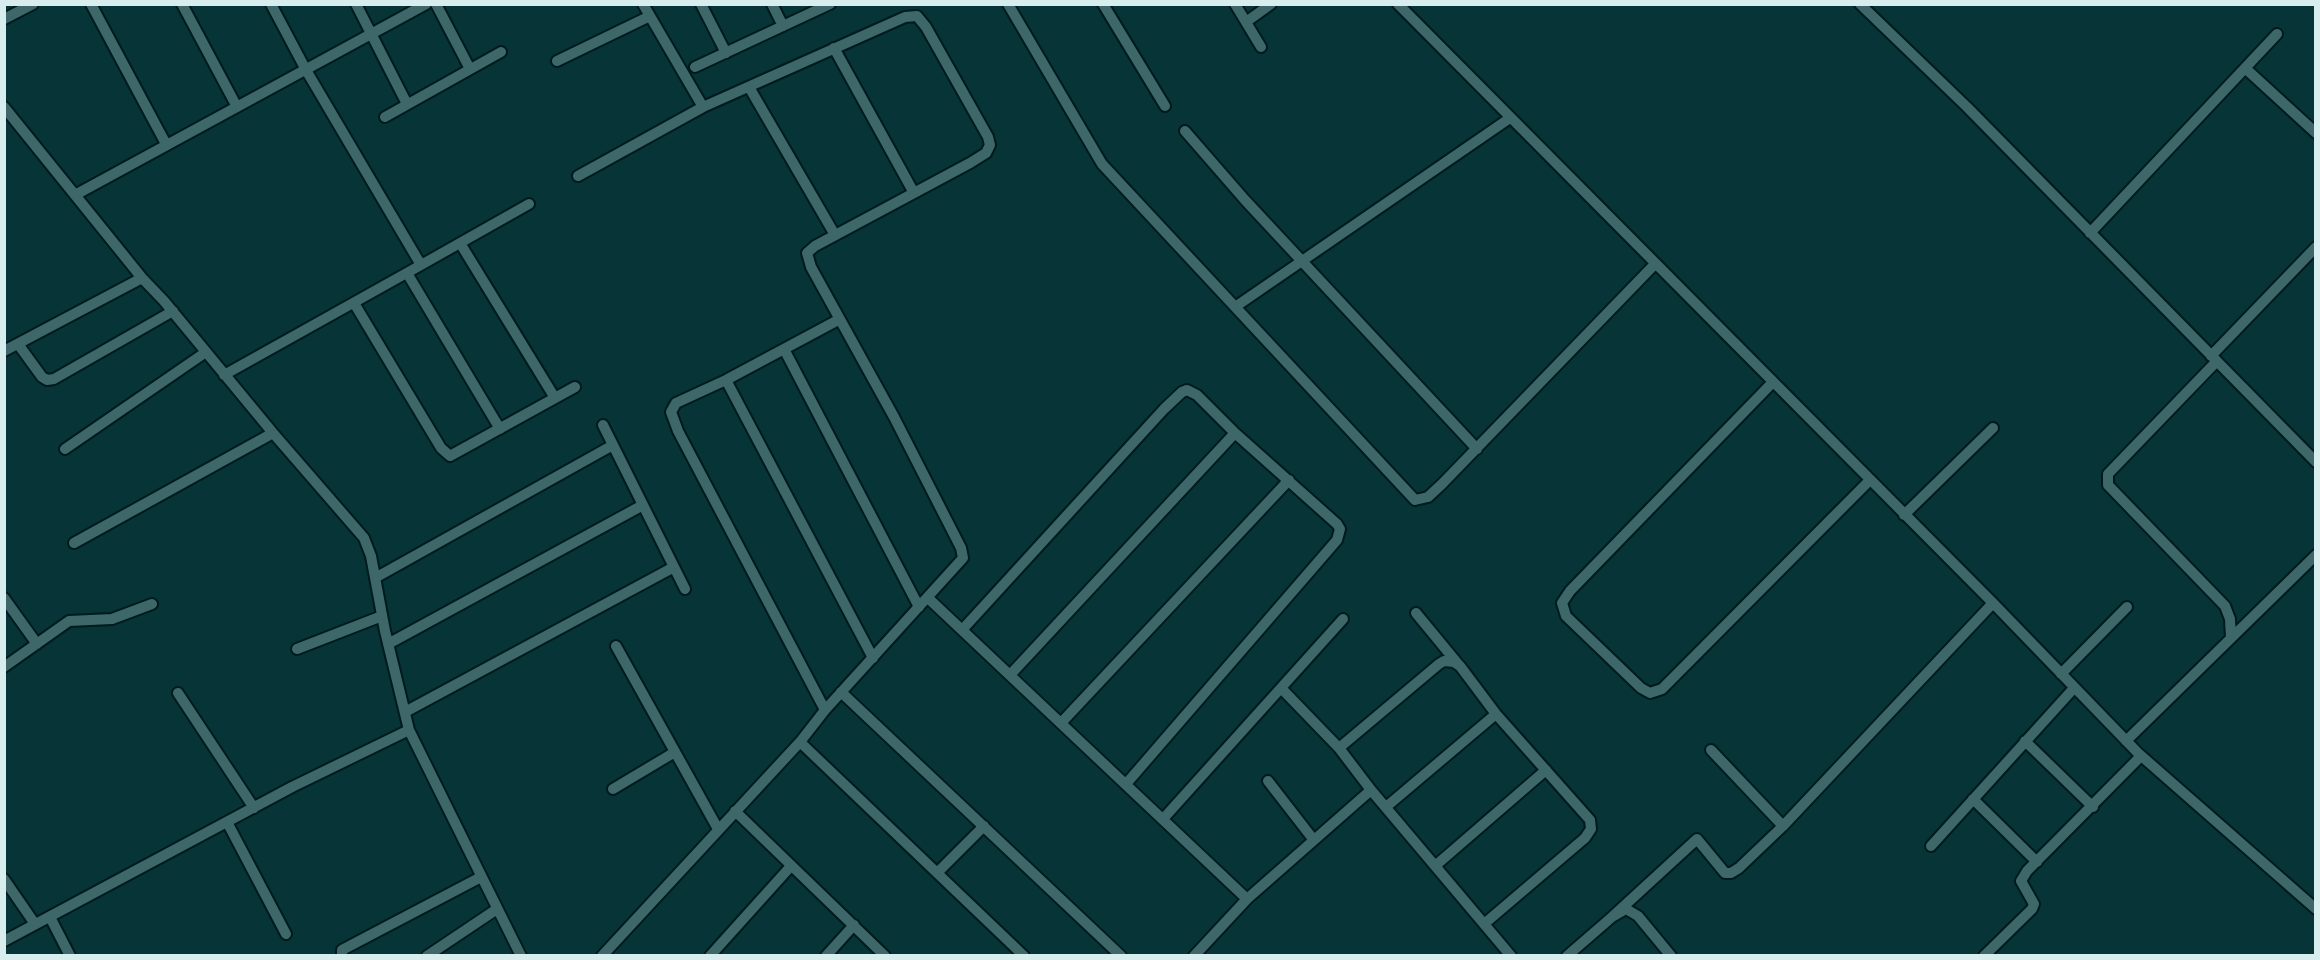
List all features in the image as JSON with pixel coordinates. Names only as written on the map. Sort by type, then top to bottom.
[{"type":"street","points":[[4,19],[33,4]]},
{"type":"street","points":[[91,4],[166,144]]},
{"type":"street","points":[[182,4],[237,106]]},
{"type":"street","points":[[271,4],[306,70],[421,265]]},
{"type":"street","points":[[356,4],[407,104]]},
{"type":"street","points":[[75,195],[426,4]]},
{"type":"street","points":[[436,4],[470,69]]},
{"type":"street","points":[[643,4],[703,107]]},
{"type":"street","points":[[701,4],[726,53]]},
{"type":"street","points":[[772,4],[783,26]]},
{"type":"street","points":[[695,67],[830,4]]},
{"type":"street","points":[[1008,4],[1102,164],[1415,500],[1428,497],[1477,449],[1655,264]]},
{"type":"street","points":[[1103,4],[1165,106]]},
{"type":"street","points":[[1235,4],[1261,47]]},
{"type":"street","points":[[1246,22],[1271,4]]},
{"type":"street","points":[[1398,4],[1993,603],[2141,756],[2316,909]]},
{"type":"street","points":[[1860,4],[1966,107],[2316,462]]},
{"type":"street","points":[[557,61],[650,16]]},
{"type":"street","points":[[578,176],[703,107],[905,17],[917,16],[926,27],[988,137],[990,145],[986,153],[810,248],[807,252],[807,258],[894,417],[963,554],[961,562],[841,692],[800,742],[602,956]]},
{"type":"street","points":[[2090,233],[2277,34]]},
{"type":"street","points":[[834,48],[914,193]]},
{"type":"street","points":[[385,117],[501,52]]},
{"type":"street","points":[[2245,68],[2316,133]]},
{"type":"street","points":[[749,87],[835,235]]},
{"type":"street","points":[[4,107],[142,278],[173,311],[224,375],[364,538],[368,546],[409,730],[521,956]]},
{"type":"street","points":[[1235,307],[1510,118]]},
{"type":"street","points":[[1185,131],[1477,449]]},
{"type":"street","points":[[224,375],[529,204]]},
{"type":"street","points":[[460,243],[555,398]]},
{"type":"street","points":[[2230,638],[2230,618],[2225,606],[2108,485],[2108,474],[2316,247]]},
{"type":"street","points":[[407,273],[501,429]]},
{"type":"street","points":[[4,351],[142,278]]},
{"type":"street","points":[[354,303],[446,454],[454,454],[575,387]]},
{"type":"street","points":[[18,344],[42,377],[47,380],[173,311]]},
{"type":"street","points":[[825,710],[671,417],[676,403],[726,380],[840,319]]},
{"type":"street","points":[[784,349],[919,608]]},
{"type":"street","points":[[64,449],[206,352]]},
{"type":"street","points":[[726,380],[873,658]]},
{"type":"street","points":[[1773,382],[1570,591],[1562,603],[1566,616],[1641,688],[1650,693],[1662,689],[1870,480]]},
{"type":"street","points":[[962,630],[1182,392],[1187,390],[1192,392],[1337,524],[1340,529],[1337,540],[1126,784]]},
{"type":"street","points":[[603,425],[685,589]]},
{"type":"street","points":[[1904,515],[1993,428]]},
{"type":"street","points":[[74,543],[273,433]]},
{"type":"street","points":[[1010,675],[1235,433]]},
{"type":"street","points":[[375,578],[613,445]]},
{"type":"street","points":[[1061,723],[1289,480]]},
{"type":"street","points":[[388,644],[643,505]]},
{"type":"street","points":[[2126,741],[2316,555]]},
{"type":"street","points":[[405,712],[674,567]]},
{"type":"street","points":[[4,598],[37,644]]},
{"type":"street","points":[[928,598],[1247,899]]},
{"type":"street","points":[[1567,956],[1697,839],[1725,873],[1731,873],[1756,854],[1993,603]]},
{"type":"street","points":[[4,667],[69,621],[112,619],[152,604]]},
{"type":"street","points":[[2061,674],[2127,607]]},
{"type":"street","points":[[1416,613],[1496,714],[1590,820],[1591,829],[1585,838],[1484,924]]},
{"type":"street","points":[[297,649],[382,616]]},
{"type":"street","points":[[1163,819],[1343,619]]},
{"type":"street","points":[[616,646],[718,830]]},
{"type":"street","points":[[1339,748],[1444,661],[1454,662],[1460,666]]},
{"type":"street","points":[[1930,846],[2074,688]]},
{"type":"street","points":[[1282,689],[1339,748],[1371,790],[1511,956]]},
{"type":"street","points":[[841,692],[1121,956]]},
{"type":"street","points":[[178,693],[254,808]]},
{"type":"street","points":[[1386,807],[1496,714]]},
{"type":"street","points":[[4,941],[227,822],[409,730]]},
{"type":"street","points":[[2025,741],[2092,807]]},
{"type":"street","points":[[800,742],[1024,956]]},
{"type":"street","points":[[1711,750],[1783,826]]},
{"type":"street","points":[[613,789],[675,752]]},
{"type":"street","points":[[1984,956],[2032,909],[2034,904],[2021,881],[2027,871],[2141,756]]},
{"type":"street","points":[[1435,866],[1546,770]]},
{"type":"street","points":[[1268,781],[1314,839]]},
{"type":"street","points":[[1194,956],[1247,899],[1371,790]]},
{"type":"street","points":[[1973,799],[2037,862]]},
{"type":"street","points":[[735,811],[885,956]]},
{"type":"street","points":[[227,822],[286,933]]},
{"type":"street","points":[[937,873],[984,826]]},
{"type":"street","points":[[710,956],[791,866]]},
{"type":"street","points":[[342,956],[342,951],[481,877]]},
{"type":"street","points":[[4,879],[35,924]]},
{"type":"street","points":[[427,956],[497,909]]},
{"type":"street","points":[[1612,917],[1622,910],[1634,911],[1671,956]]},
{"type":"street","points":[[50,917],[70,956]]},
{"type":"street","points":[[826,956],[854,925]]},
{"type":"street","points":[[612,946],[620,956]]}]
